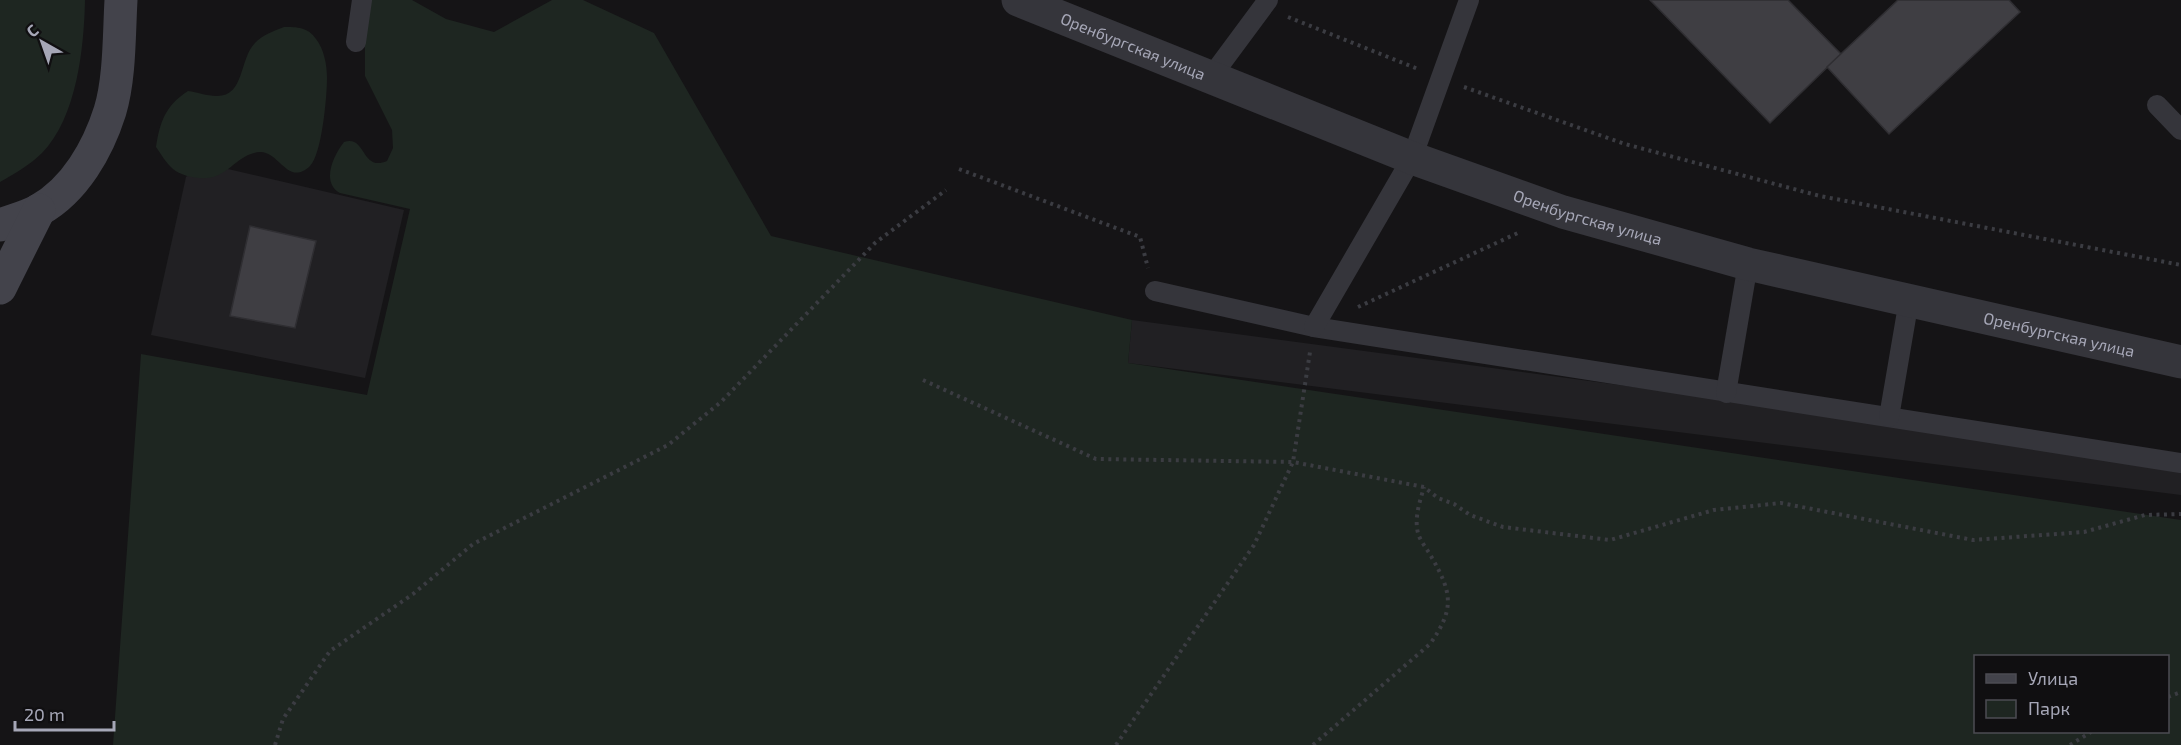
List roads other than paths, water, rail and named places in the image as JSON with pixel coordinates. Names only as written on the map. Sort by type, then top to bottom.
[{"type":"main road","points":[[0,225],[39,210],[67,190],[91,156],[110,110],[118,63],[121,0]]},
{"type":"main road","points":[[0,288],[39,210]]},
{"type":"street","name":"Оренбургская улица","points":[[1018,0],[1412,158],[1563,212],[1748,264],[2181,362]]},
{"type":"lane","points":[[356,42],[362,0]]},
{"type":"lane","points":[[1314,327],[1412,158],[1469,0]]},
{"type":"lane","points":[[1211,77],[1265,4]]},
{"type":"lane","points":[[2157,105],[2181,130]]},
{"type":"lane","points":[[1726,393],[1748,264]]},
{"type":"lane","points":[[1155,291],[1314,327],[2181,463]]},
{"type":"lane","points":[[1889,417],[1909,300]]}]
